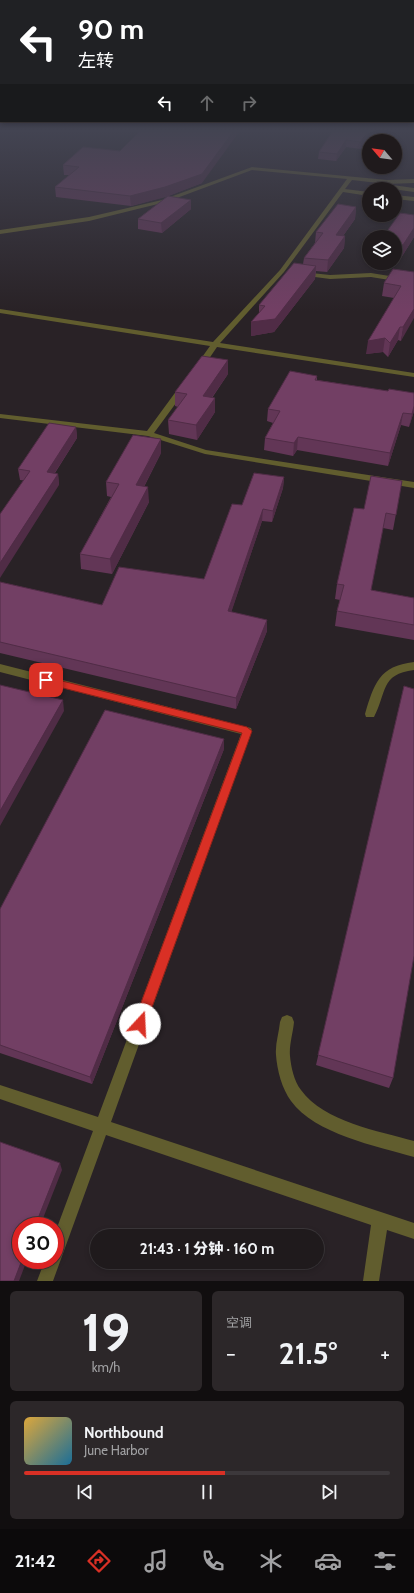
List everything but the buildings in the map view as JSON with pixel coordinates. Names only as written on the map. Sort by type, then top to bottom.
[{"type":"street","points":[[0,232],[89,220],[164,201],[189,192]]},
{"type":"street","points":[[196,370],[215,344],[289,272],[341,192]]},
{"type":"street","points":[[402,198],[414,199]]},
{"type":"street","points":[[289,272],[330,277],[371,275],[414,282]]},
{"type":"street","points":[[0,311],[414,375]]},
{"type":"street","points":[[148,434],[187,383]]},
{"type":"street","points":[[0,416],[148,434],[205,452],[414,485]]},
{"type":"street","points":[[370,714],[378,690],[389,672],[403,667],[414,666]]},
{"type":"street","points":[[0,668],[247,731],[64,1230]]},
{"type":"street","points":[[287,1022],[283,1054],[295,1096],[306,1108],[323,1120],[414,1149]]},
{"type":"street","points":[[0,1092],[414,1231]]},
{"type":"street","points":[[371,1281],[380,1219]]},
{"type":"street","points":[[45,1281],[50,1269]]},
{"type":"route","points":[[46,680],[247,731],[140,1024]]}]
